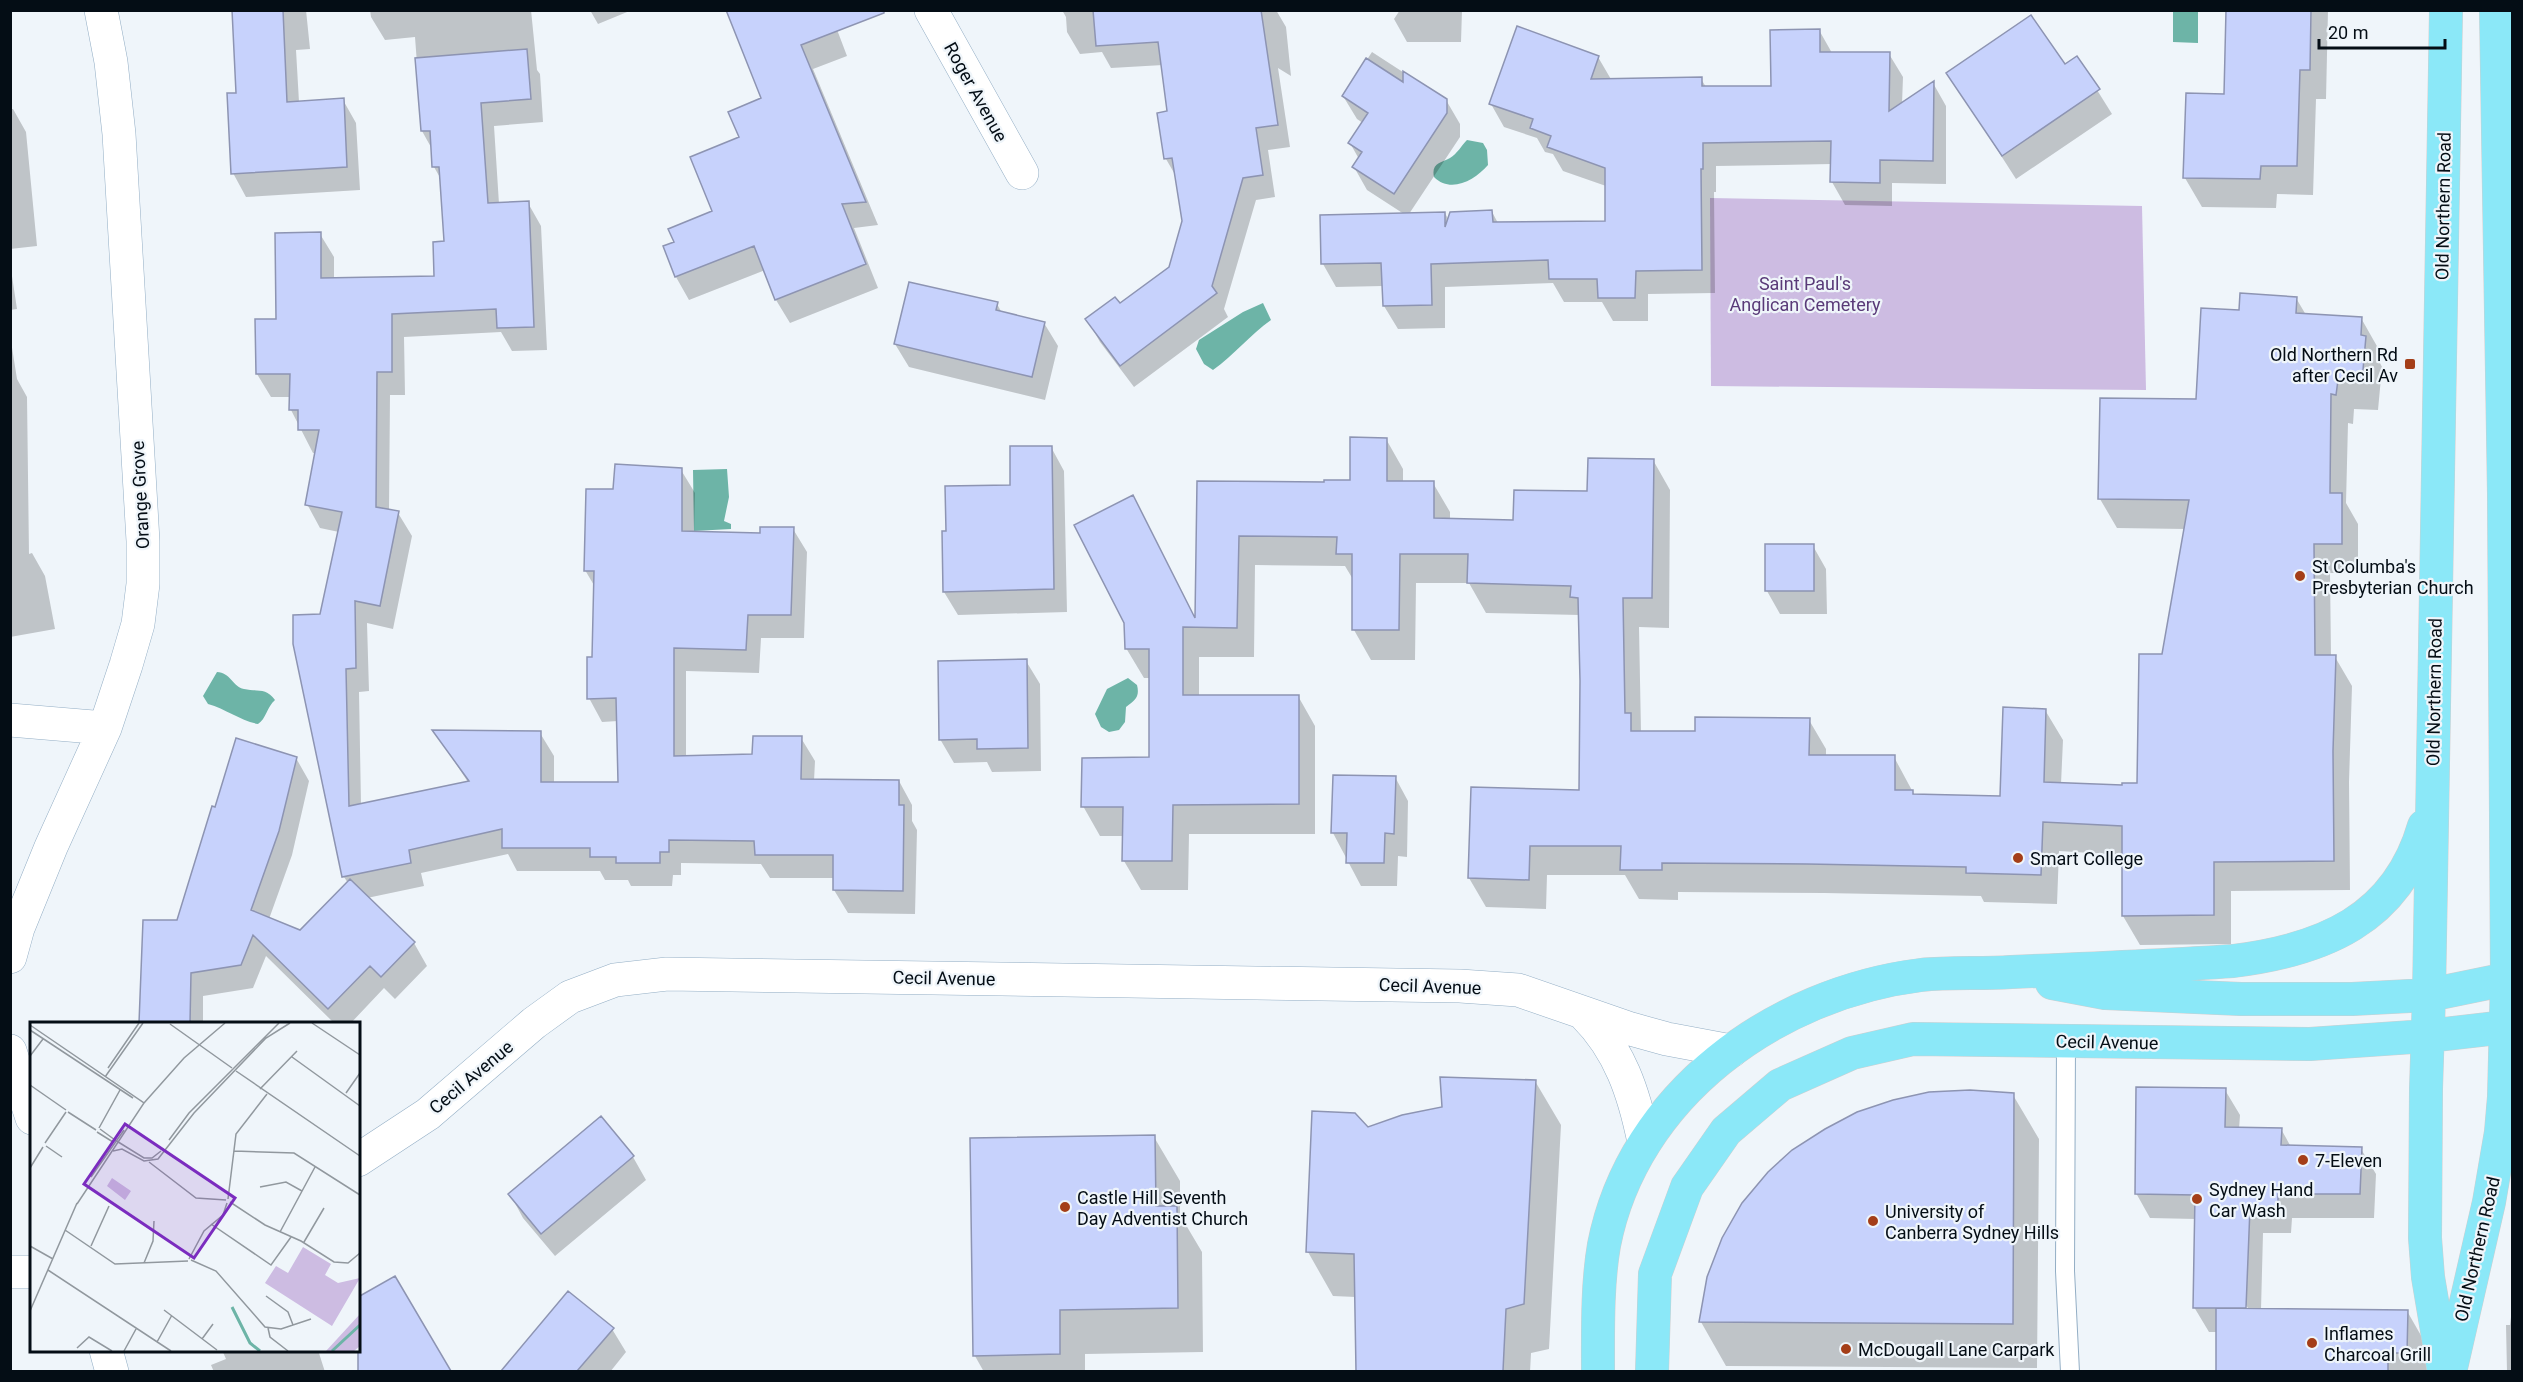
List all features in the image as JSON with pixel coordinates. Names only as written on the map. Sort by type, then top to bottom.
[{"type":"main road","name":"Old Northern Road","points":[[2444,1371],[2428,1277],[2425,1238],[2446,10]]},
{"type":"main road","name":"Old Northern Road","points":[[2450,1371],[2489,1202],[2500,1142],[2509,1026],[2504,494],[2496,10]]},
{"type":"main road","points":[[1598,1371],[1598,1328],[1604,1246],[1626,1176],[1644,1142],[1682,1093],[1731,1051],[1781,1018],[1846,991],[1921,975],[2233,961],[2272,956],[2322,941],[2364,916],[2379,903],[2402,875],[2413,859],[2420,840],[2432,786]]},
{"type":"main road","points":[[2008,972],[2105,993],[2241,999],[2352,999],[2429,995],[2510,978]]},
{"type":"main road","name":"Cecil Avenue","points":[[1652,1371],[1655,1274],[1687,1187],[1726,1131],[1780,1086],[1852,1053],[1913,1039],[2310,1044],[2427,1036],[2509,1026]]},
{"type":"street","name":"Orange Grove","points":[[10,957],[18,928],[51,847],[105,728],[138,624],[143,584],[143,541],[119,134],[111,62],[101,10]]},
{"type":"street","name":"Roger Avenue","points":[[931,10],[1022,173]]},
{"type":"street","points":[[10,720],[105,728]]},
{"type":"street","name":"Cecil Avenue","points":[[360,1159],[428,1114],[534,1023],[570,997],[615,980],[667,974],[1460,986],[1518,990],[1584,1014],[1667,1039],[1731,1051]]},
{"type":"street","name":"Cecil Avenue","points":[[1584,1014],[1605,1037],[1628,1080],[1644,1142]]},
{"type":"street","points":[[10,1051],[30,1112]]},
{"type":"street","points":[[10,1272],[30,1272]]},
{"type":"street","points":[[107,1352],[112,1371]]},
{"type":"lane","points":[[2066,1042],[2065,1270],[2070,1371]]},
{"type":"green space","name":"Saint Paul's Anglican Cemetery","points":[[1710,198],[2142,206],[2146,390],[1711,386]]},
{"type":"shaded area","points":[[2173,11],[2198,11],[2198,43],[2173,42]]},
{"type":"shaded area","points":[[1467,140],[1483,143],[1487,150],[1488,165],[1470,180],[1455,185],[1441,182],[1434,177],[1435,166],[1453,156]]},
{"type":"shaded area","points":[[1263,303],[1271,320],[1213,370],[1204,364],[1196,349],[1199,340],[1243,312]]},
{"type":"shaded area","points":[[727,469],[729,497],[724,521],[731,524],[731,529],[694,531],[693,470]]},
{"type":"shaded area","points":[[217,672],[225,674],[240,688],[268,693],[272,696],[275,700],[261,722],[258,724],[239,718],[208,704],[203,696]]},
{"type":"shaded area","points":[[1128,678],[1137,685],[1137,695],[1126,707],[1125,722],[1119,730],[1109,732],[1101,727],[1095,714],[1107,689]]},
{"type":"building","points":[[232,10],[283,10],[287,102],[344,98],[347,167],[231,174],[227,93],[236,93]]},
{"type":"building","points":[[726,10],[884,10],[884,13],[801,45],[866,202],[842,204],[866,264],[775,300],[754,246],[675,277],[663,246],[674,242],[668,229],[712,211],[690,157],[739,137],[728,112],[761,98]]},
{"type":"building","points":[[1093,10],[1261,10],[1278,125],[1256,128],[1263,175],[1243,178],[1212,286],[1217,293],[1120,366],[1085,319],[1115,297],[1120,303],[1169,267],[1182,221],[1172,158],[1164,159],[1157,113],[1167,111],[1158,42],[1096,46]]},
{"type":"building","points":[[2226,10],[2311,10],[2310,70],[2300,70],[2297,166],[2261,166],[2260,179],[2183,178],[2186,93],[2224,94]]},
{"type":"building","points":[[2031,15],[2065,64],[2077,56],[2100,89],[2002,156],[1946,73]]},
{"type":"building","points":[[1517,26],[1599,56],[1591,79],[1702,77],[1702,86],[1771,86],[1770,30],[1820,29],[1820,52],[1890,52],[1889,111],[1934,81],[1933,161],[1880,160],[1880,183],[1830,182],[1831,141],[1703,143],[1702,270],[1636,271],[1635,298],[1598,298],[1597,279],[1549,279],[1548,260],[1431,264],[1432,305],[1383,306],[1381,263],[1321,264],[1320,215],[1445,212],[1445,227],[1450,212],[1492,210],[1493,222],[1605,221],[1605,168],[1547,147],[1551,136],[1530,128],[1533,119],[1489,104]]},
{"type":"building","points":[[527,49],[531,99],[481,103],[488,203],[529,201],[534,327],[497,328],[496,309],[392,314],[392,372],[377,372],[376,507],[399,511],[380,606],[355,601],[356,668],[346,669],[349,806],[469,781],[432,730],[541,731],[541,782],[618,782],[616,698],[587,699],[587,657],[592,657],[594,571],[584,571],[586,489],[613,489],[615,464],[682,468],[682,531],[760,533],[760,527],[794,527],[791,615],[748,615],[746,650],[674,648],[674,756],[752,754],[753,736],[802,736],[801,779],[899,780],[899,805],[904,805],[903,891],[833,890],[833,855],[755,855],[754,841],[669,840],[669,852],[660,852],[660,863],[616,863],[616,857],[590,857],[590,848],[502,848],[502,829],[409,850],[411,863],[342,877],[293,644],[293,615],[320,614],[342,512],[305,505],[319,430],[298,430],[298,410],[289,410],[290,374],[256,374],[255,319],[276,319],[275,233],[321,232],[321,278],[434,276],[433,242],[444,241],[439,167],[432,167],[430,131],[421,131],[415,58]]},
{"type":"building","points":[[1366,58],[1403,82],[1403,71],[1447,99],[1447,113],[1394,194],[1352,167],[1362,152],[1348,143],[1368,113],[1342,96]]},
{"type":"building","points":[[909,282],[998,302],[996,310],[1045,322],[1032,377],[894,344]]},
{"type":"building","points":[[2240,293],[2297,297],[2296,313],[2362,317],[2361,335],[2366,336],[2362,381],[2338,380],[2336,395],[2331,394],[2330,493],[2342,493],[2342,544],[2314,544],[2315,655],[2336,655],[2333,751],[2334,861],[2214,862],[2214,915],[2122,916],[2122,826],[2043,822],[2041,875],[1966,873],[1966,867],[1807,864],[1662,863],[1662,870],[1620,870],[1621,846],[1530,846],[1529,880],[1468,878],[1471,787],[1579,790],[1578,598],[1570,597],[1571,586],[1467,583],[1468,554],[1400,554],[1399,630],[1352,630],[1352,554],[1336,554],[1337,537],[1239,536],[1237,628],[1183,627],[1183,695],[1299,695],[1299,804],[1173,805],[1172,861],[1122,861],[1123,807],[1081,807],[1082,758],[1149,757],[1149,649],[1125,649],[1124,623],[1074,525],[1133,495],[1195,618],[1197,481],[1324,482],[1324,480],[1350,480],[1350,437],[1387,438],[1387,481],[1434,481],[1434,518],[1513,520],[1514,490],[1587,491],[1588,458],[1654,459],[1652,598],[1623,598],[1625,713],[1631,713],[1631,731],[1695,731],[1695,717],[1810,718],[1809,755],[1895,755],[1895,790],[1913,790],[1913,794],[2000,796],[2003,707],[2046,709],[2044,782],[2122,785],[2122,783],[2137,783],[2139,654],[2162,654],[2189,500],[2098,499],[2100,398],[2196,399],[2201,308],[2239,310]]},
{"type":"building","points":[[1010,446],[1052,446],[1054,589],[943,592],[942,531],[946,531],[945,486],[1010,485]]},
{"type":"building","points":[[1765,544],[1814,544],[1814,591],[1765,591]]},
{"type":"building","points":[[1027,659],[1028,748],[977,749],[977,739],[939,740],[938,661]]},
{"type":"building","points":[[236,738],[297,757],[279,831],[251,910],[300,930],[350,879],[415,942],[381,977],[370,966],[328,1009],[253,935],[241,965],[191,973],[190,1022],[139,1022],[143,920],[177,920],[212,806],[215,807]]},
{"type":"building","points":[[1333,775],[1396,776],[1394,834],[1385,833],[1384,863],[1346,863],[1347,833],[1331,833]]},
{"type":"building","points":[[1440,1077],[1536,1080],[1524,1304],[1506,1309],[1503,1371],[1356,1371],[1354,1254],[1306,1252],[1312,1111],[1355,1113],[1368,1127],[1402,1115],[1442,1107]]},
{"type":"building","points":[[2136,1087],[2226,1088],[2225,1127],[2282,1128],[2281,1145],[2362,1147],[2360,1194],[2278,1194],[2278,1209],[2250,1208],[2246,1308],[2193,1308],[2195,1195],[2135,1194]]},
{"type":"building","name":"University of Canberra Sydney Hills","points":[[1970,1090],[2014,1093],[2013,1324],[1699,1322],[1707,1277],[1722,1238],[1742,1203],[1768,1172],[1792,1150],[1857,1112],[1893,1100],[1929,1092]]},
{"type":"building","points":[[601,1116],[634,1156],[541,1234],[508,1194]]},
{"type":"building","points":[[1155,1135],[1156,1206],[1177,1206],[1178,1308],[1060,1310],[1060,1354],[973,1356],[970,1138]]},
{"type":"building","points":[[395,1276],[451,1371],[358,1371],[360,1296]]},
{"type":"building","points":[[568,1291],[614,1328],[577,1371],[501,1371]]},
{"type":"building","name":"Inflames Charcoal Grill","points":[[2216,1308],[2408,1310],[2407,1353],[2388,1353],[2388,1371],[2216,1371]]},
{"type":"place","name":"Old Northern Rd after Cecil Av","points":[[2410,364]]},
{"type":"place","name":"St Columba's Presbyterian Church","points":[[2300,576]]},
{"type":"place","name":"Smart College","points":[[2018,858]]},
{"type":"place","name":"7-Eleven","points":[[2303,1160]]},
{"type":"place","name":"Sydney Hand Car Wash","points":[[2197,1199]]},
{"type":"place","name":"Castle Hill Seventh Day Adventist Church","points":[[1065,1207]]},
{"type":"place","name":"University of Canberra Sydney Hills","points":[[1873,1221]]},
{"type":"place","name":"Inflames Charcoal Grill","points":[[2312,1343]]},
{"type":"place","name":"McDougall Lane Carpark","points":[[1846,1349]]}]
